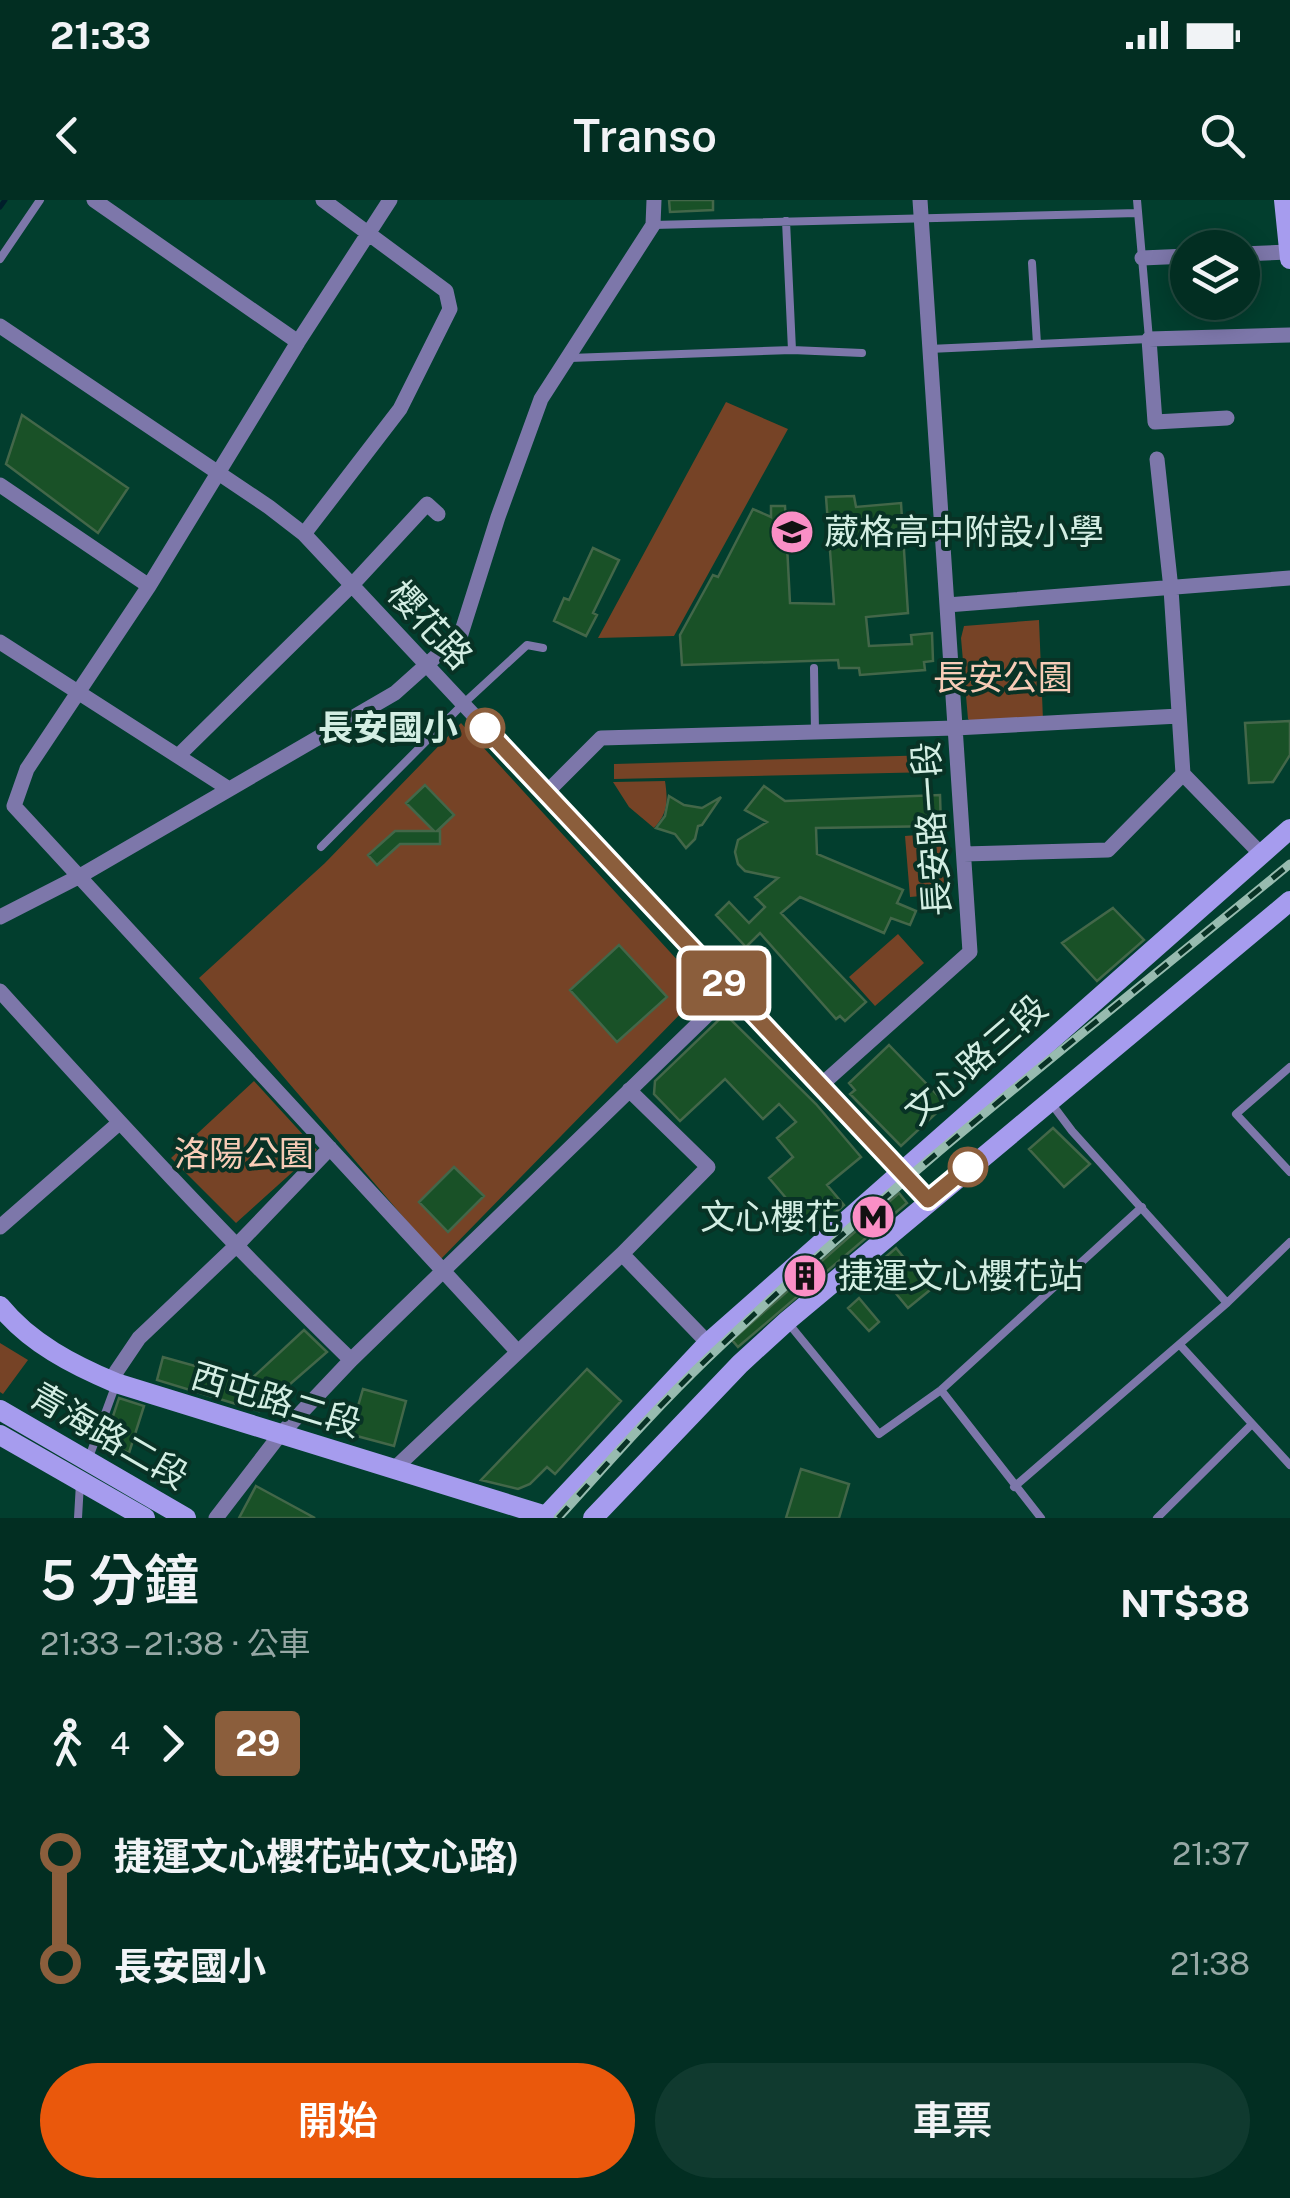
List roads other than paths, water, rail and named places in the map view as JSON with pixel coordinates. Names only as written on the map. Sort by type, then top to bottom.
[{"type":"main road","points":[[1284,200],[1289,246]]},
{"type":"main road","name":"文心路三段","points":[[548,1517],[708,1344],[1290,829]]},
{"type":"main road","points":[[593,1518],[787,1320],[1290,900]]},
{"type":"main road","name":"西屯路二段","points":[[0,1306],[33,1339],[87,1372],[279,1436],[548,1517]]},
{"type":"main road","name":"青海路二段","points":[[0,1410],[186,1518]]},
{"type":"main road","name":"青海路二段","points":[[0,1435],[145,1518]]},
{"type":"street","points":[[94,200],[298,342]]},
{"type":"street","points":[[304,534],[400,410],[450,308],[446,291],[323,200]]},
{"type":"street","points":[[390,200],[149,586],[27,769],[14,806],[518,1352]]},
{"type":"street","points":[[0,917],[80,876],[395,693],[461,634],[498,517],[542,399],[653,225],[654,200]]},
{"type":"street","name":"長安路一段","points":[[820,1086],[970,952],[920,208]]},
{"type":"street","points":[[1260,251],[1289,246]]},
{"type":"street","points":[[1142,258],[1170,257]]},
{"type":"street","name":"櫻花路","points":[[0,326],[304,534],[928,1200]]},
{"type":"street","points":[[1228,418],[1155,422],[1149,339],[1290,335]]},
{"type":"street","points":[[1156,459],[1171,590],[1183,774],[1260,854]]},
{"type":"street","points":[[0,486],[149,586]]},
{"type":"street","points":[[178,754],[352,585],[427,504],[438,514]]},
{"type":"street","points":[[947,605],[1290,578]]},
{"type":"street","points":[[0,642],[229,789]]},
{"type":"street","points":[[546,793],[600,738],[955,728],[1179,716]]},
{"type":"street","points":[[964,854],[1108,850],[1183,774]]},
{"type":"street","points":[[0,991],[119,1123],[352,1360]]},
{"type":"street","points":[[216,1518],[279,1436],[352,1360],[732,991]]},
{"type":"street","points":[[393,1470],[622,1254],[708,1167],[630,1090]]},
{"type":"street","points":[[0,1227],[119,1123]]},
{"type":"street","points":[[116,1383],[116,1372],[139,1338],[238,1244],[330,1148]]},
{"type":"street","points":[[622,1254],[708,1344]]},
{"type":"lane","points":[[0,259],[40,200]]},
{"type":"lane","points":[[928,349],[1149,339],[1137,200]]},
{"type":"lane","points":[[653,225],[786,221],[920,208],[1138,214]]},
{"type":"lane","points":[[786,221],[792,350]]},
{"type":"lane","points":[[1032,263],[1038,344]]},
{"type":"lane","points":[[566,358],[792,350],[862,352]]},
{"type":"lane","points":[[320,848],[462,704],[527,645],[543,648]]},
{"type":"lane","points":[[814,668],[816,732]]},
{"type":"lane","points":[[1290,1067],[1236,1114],[1290,1172]]},
{"type":"lane","points":[[1049,1100],[1072,1131],[1227,1303]]},
{"type":"lane","points":[[787,1320],[879,1434],[940,1390],[1142,1207]]},
{"type":"lane","points":[[1014,1487],[1180,1345],[1290,1242]]},
{"type":"lane","points":[[1180,1345],[1290,1465]]},
{"type":"lane","points":[[78,1518],[80,1480],[116,1383]]},
{"type":"lane","points":[[940,1390],[1041,1518]]},
{"type":"lane","points":[[1157,1518],[1251,1426]]},
{"type":"waterway","points":[[0,207],[5,200]]},
{"type":"railway","points":[[558,1518],[688,1377],[849,1229],[994,1105],[1290,864]]},
{"type":"place","name":"葳格高中附設小學","points":[[792,532]]},
{"type":"place","name":"長安國小","points":[[485,728]]},
{"type":"place","name":"文心櫻花","points":[[873,1217]]},
{"type":"place","name":"捷運文心櫻花站","points":[[805,1276]]},
{"type":"park label","name":"長安公園","points":[[1003,678]]},
{"type":"park label","name":"洛陽公園","points":[[244,1154]]}]
